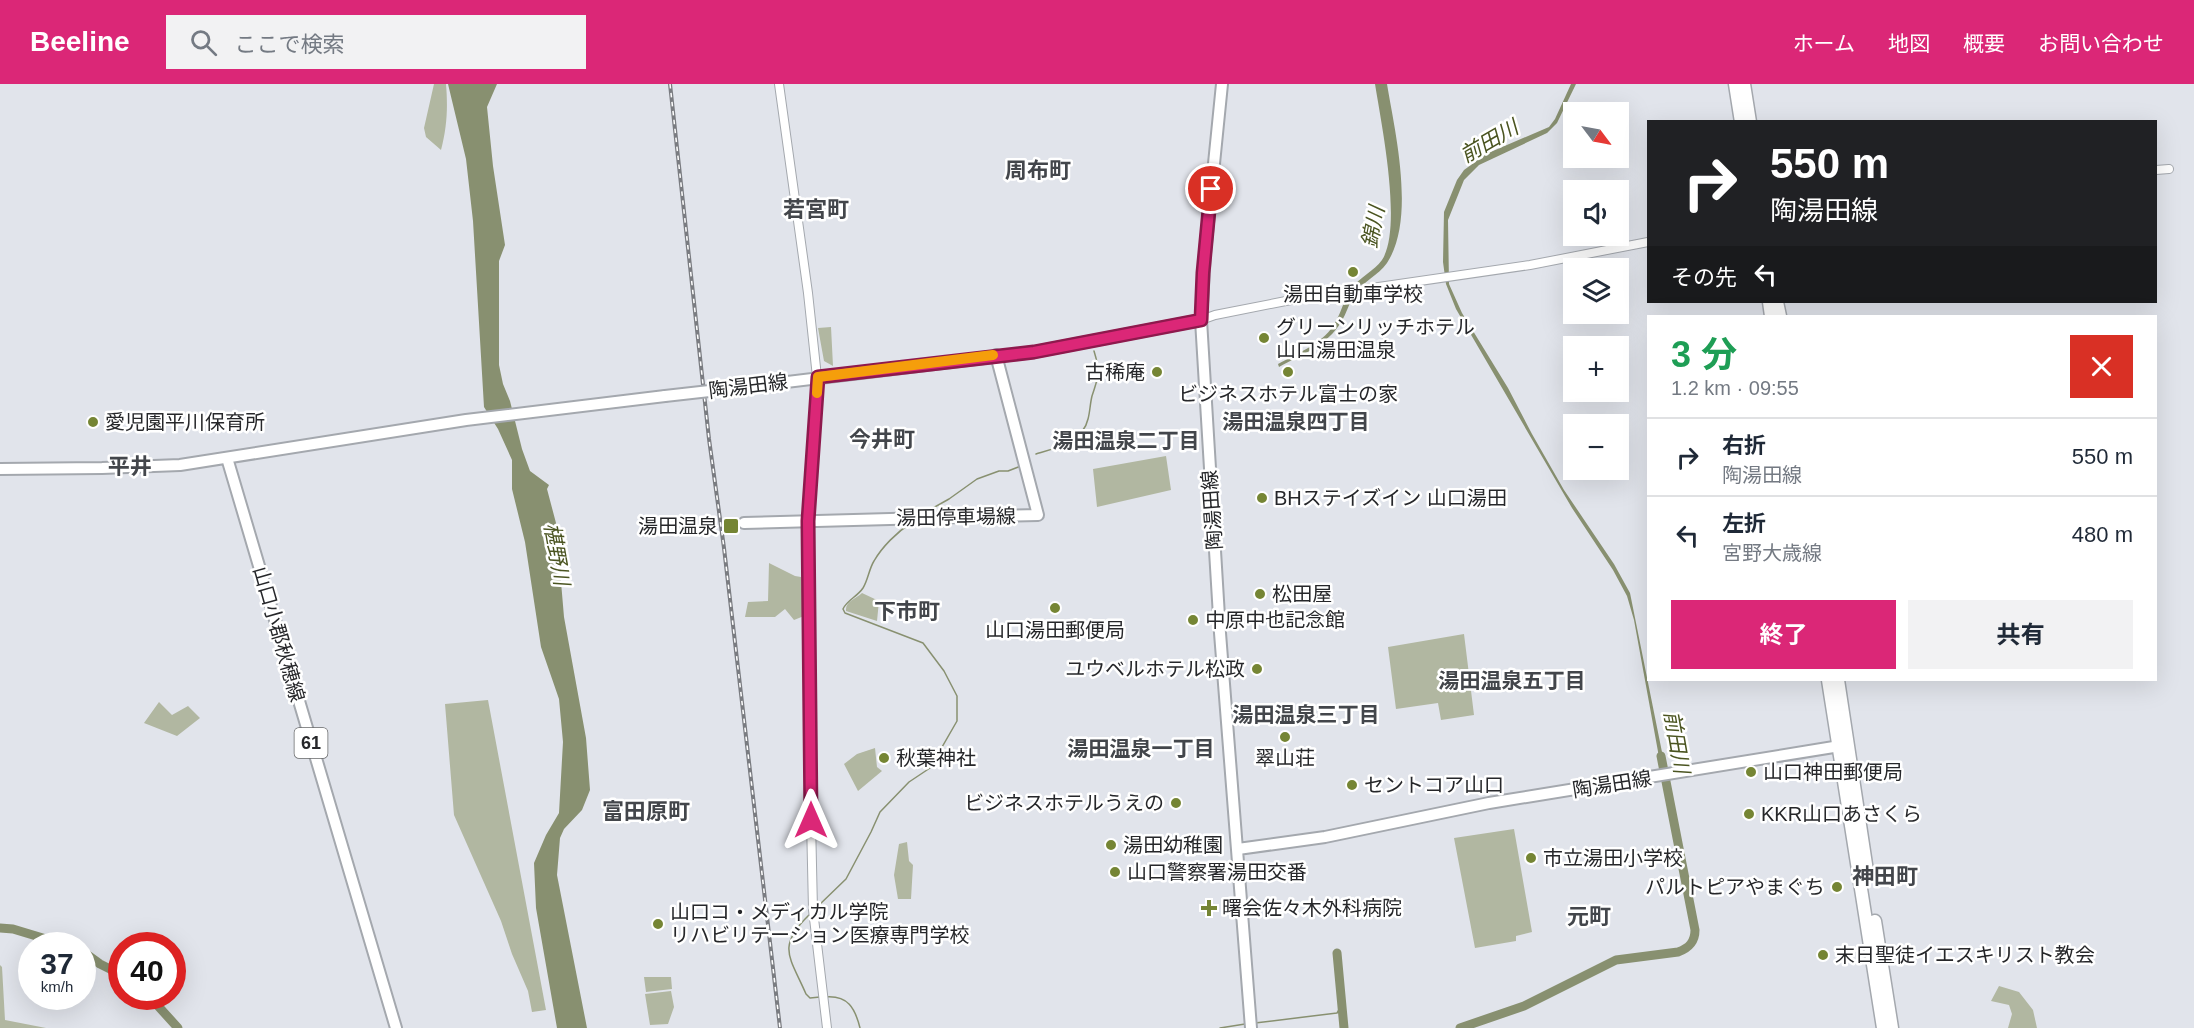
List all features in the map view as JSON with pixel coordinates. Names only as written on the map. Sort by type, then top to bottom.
[{"type":"highway","points":[[1735,84],[1741,120]]},
{"type":"highway","points":[[1744,84],[1750,120]]},
{"type":"highway","points":[[1828,681],[1843,746],[1892,1028]]},
{"type":"highway","points":[[1838,681],[1843,746],[1883,1028]]},
{"type":"main road","points":[[1201,320],[1205,253],[1222,84]]},
{"type":"main road","name":"陶湯田線","points":[[227,458],[466,420],[1034,352],[1201,320],[1220,633],[1238,849],[1325,837],[1489,803],[1843,746]]},
{"type":"main road","name":"湯田停車場線","points":[[744,523],[1038,515],[996,355]]},
{"type":"main road","points":[[0,469],[180,465],[227,458]]},
{"type":"main road","name":"山口小郡秋穂線","points":[[227,458],[396,1028]]},
{"type":"main road","points":[[1238,849],[1251,1028]]},
{"type":"street","points":[[779,84],[818,377],[808,521],[812,883],[827,1028]]},
{"type":"street","points":[[2157,170],[2169,169]]},
{"type":"street","points":[[1201,320],[1236,310],[1453,277],[1586,255],[1647,242]]},
{"type":"shaded area","points":[[434,84],[446,84],[445,133],[441,150],[426,137],[424,128]]},
{"type":"shaded area","points":[[831,327],[833,366],[824,361],[818,328]]},
{"type":"shaded area","points":[[1166,456],[1171,490],[1097,507],[1093,469]]},
{"type":"shaded area","points":[[769,563],[801,577],[804,616],[794,620],[785,609],[775,617],[745,617],[748,602],[768,601]]},
{"type":"shaded area","points":[[862,593],[879,601],[877,621],[846,611],[849,602]]},
{"type":"shaded area","points":[[1464,634],[1474,715],[1441,720],[1438,703],[1396,709],[1388,647]]},
{"type":"shaded area","points":[[488,700],[546,1010],[532,1012],[528,991],[501,921],[454,815],[445,704]]},
{"type":"shaded area","points":[[159,702],[172,715],[188,706],[200,718],[177,736],[144,723]]},
{"type":"shaded area","points":[[875,748],[877,767],[882,771],[858,791],[844,764],[857,754]]},
{"type":"shaded area","points":[[1514,829],[1532,932],[1516,936],[1516,941],[1475,948],[1454,838]]},
{"type":"shaded area","points":[[907,842],[909,861],[913,865],[911,899],[898,899],[894,875],[899,844]]},
{"type":"shaded area","points":[[0,965],[2,967],[5,1020],[46,1028],[0,1028]]},
{"type":"shaded area","points":[[644,977],[671,977],[672,989],[646,992]]},
{"type":"shaded area","points":[[1999,986],[2019,992],[2033,1010],[2037,1028],[2008,1028],[2012,1014],[2009,1005],[1991,1001]]},
{"type":"shaded area","points":[[671,991],[674,1007],[668,1024],[650,1025],[645,994]]},
{"type":"water","name":"椹野川","points":[[448,84],[497,84],[487,107],[505,245],[499,261],[499,365],[530,471],[549,485],[547,489],[556,523],[564,617],[586,738],[590,790],[582,810],[564,829],[560,838],[557,875],[587,1028],[557,1028],[536,908],[534,863],[559,813],[563,742],[559,699],[541,647],[525,542],[512,489],[512,460],[498,429],[484,407],[473,221],[466,159]]},
{"type":"water","points":[[1375,84],[1387,84],[1398,150],[1402,200],[1396,245],[1383,268],[1355,294],[1336,330],[1313,349],[1279,367],[1278,364],[1310,347],[1331,329],[1349,292],[1382,260],[1388,245],[1391,224],[1389,174]]},
{"type":"water","points":[[1571,84],[1576,84],[1567,102],[1563,102],[1563,111],[1557,123],[1547,133],[1479,165],[1464,180],[1448,220],[1449,284],[1462,313],[1508,388],[1564,490],[1614,564],[1630,593],[1665,767],[1661,768],[1634,620],[1627,596],[1613,570],[1572,508],[1456,309],[1446,284],[1443,262],[1444,212],[1457,180],[1464,170],[1486,154],[1549,127]]},
{"type":"waterway","points":[[1036,454],[1068,443],[1075,439],[1085,427],[1098,374],[1094,351]]},
{"type":"waterway","points":[[924,513],[977,479],[1021,466]]},
{"type":"waterway","points":[[817,907],[846,879],[880,812],[909,782],[930,768],[957,721],[957,696],[944,671],[923,643],[845,613],[843,609],[863,588],[872,564],[881,550],[911,523]]},
{"type":"waterway","name":"前田川","points":[[1460,1028],[1524,1006],[1616,960],[1678,952],[1691,944],[1695,930],[1661,756]]},
{"type":"waterway","points":[[809,915],[792,936],[789,953],[806,994],[810,998],[820,997]]},
{"type":"waterway","points":[[0,928],[23,932]]},
{"type":"waterway","name":"錦川","points":[[1337,953],[1344,1028]]},
{"type":"waterway","points":[[96,961],[108,968]]},
{"type":"waterway","points":[[825,997],[839,998],[849,1004],[856,1014],[860,1028]]},
{"type":"waterway","points":[[1255,1023],[1337,1013],[1342,1005]]},
{"type":"waterway","points":[[162,1010],[178,1028]]},
{"type":"waterway","points":[[1220,1028],[1245,1024]]},
{"type":"railway","points":[[670,84],[709,439],[724,548],[780,1028]]},
{"type":"slow traffic","points":[[817,393],[818,377],[993,355]]},
{"type":"place","name":"湯田自動車学校","points":[[1353,272]]},
{"type":"place","name":"グリーンリッチホテル 山口湯田温泉","points":[[1264,338]]},
{"type":"place","name":"古稀庵","points":[[1157,372]]},
{"type":"place","name":"ビジネスホテル富士の家","points":[[1288,372]]},
{"type":"place","name":"愛児園平川保育所","points":[[93,422]]},
{"type":"place","name":"BHステイズイン 山口湯田","points":[[1262,498]]},
{"type":"place","name":"湯田温泉","points":[[731,526]]},
{"type":"place","name":"松田屋","points":[[1260,594]]},
{"type":"place","name":"山口湯田郵便局","points":[[1055,608]]},
{"type":"place","name":"中原中也記念館","points":[[1193,620]]},
{"type":"place","name":"ユウベルホテル松政","points":[[1257,669]]},
{"type":"place","name":"翠山荘","points":[[1285,737]]},
{"type":"place","name":"秋葉神社","points":[[884,758]]},
{"type":"place","name":"山口神田郵便局","points":[[1751,772]]},
{"type":"place","name":"セントコア山口","points":[[1352,785]]},
{"type":"place","name":"ビジネスホテルうえの","points":[[1176,803]]},
{"type":"place","name":"KKR山口あさくら","points":[[1749,814]]},
{"type":"place","name":"湯田幼稚園","points":[[1111,845]]},
{"type":"place","name":"市立湯田小学校","points":[[1531,858]]},
{"type":"place","name":"山口警察署湯田交番","points":[[1115,872]]},
{"type":"place","name":"パルトピアやまぐち","points":[[1837,887]]},
{"type":"place","name":"曙会佐々木外科病院","points":[[1209,908]]},
{"type":"place","name":"山口コ・メディカル学院 リハビリテーション医療専門学校","points":[[658,924]]},
{"type":"place","name":"末日聖徒イエスキリスト教会","points":[[1823,955]]},
{"type":"district","name":"周布町","points":[[1038,170]]},
{"type":"district","name":"若宮町","points":[[816,209]]},
{"type":"district","name":"湯田温泉四丁目","points":[[1296,421]]},
{"type":"district","name":"今井町","points":[[882,439]]},
{"type":"district","name":"湯田温泉二丁目","points":[[1126,440]]},
{"type":"district","name":"平井","points":[[130,466]]},
{"type":"district","name":"下市町","points":[[907,611]]},
{"type":"district","name":"湯田温泉五丁目","points":[[1512,680]]},
{"type":"district","name":"湯田温泉三丁目","points":[[1306,714]]},
{"type":"district","name":"湯田温泉一丁目","points":[[1141,748]]},
{"type":"district","name":"富田原町","points":[[646,811]]},
{"type":"district","name":"神田町","points":[[1885,876]]},
{"type":"district","name":"元町","points":[[1589,916]]},
{"type":"route","points":[[811,820],[808,521],[818,377],[1034,352],[1201,320],[1211,189]]}]
